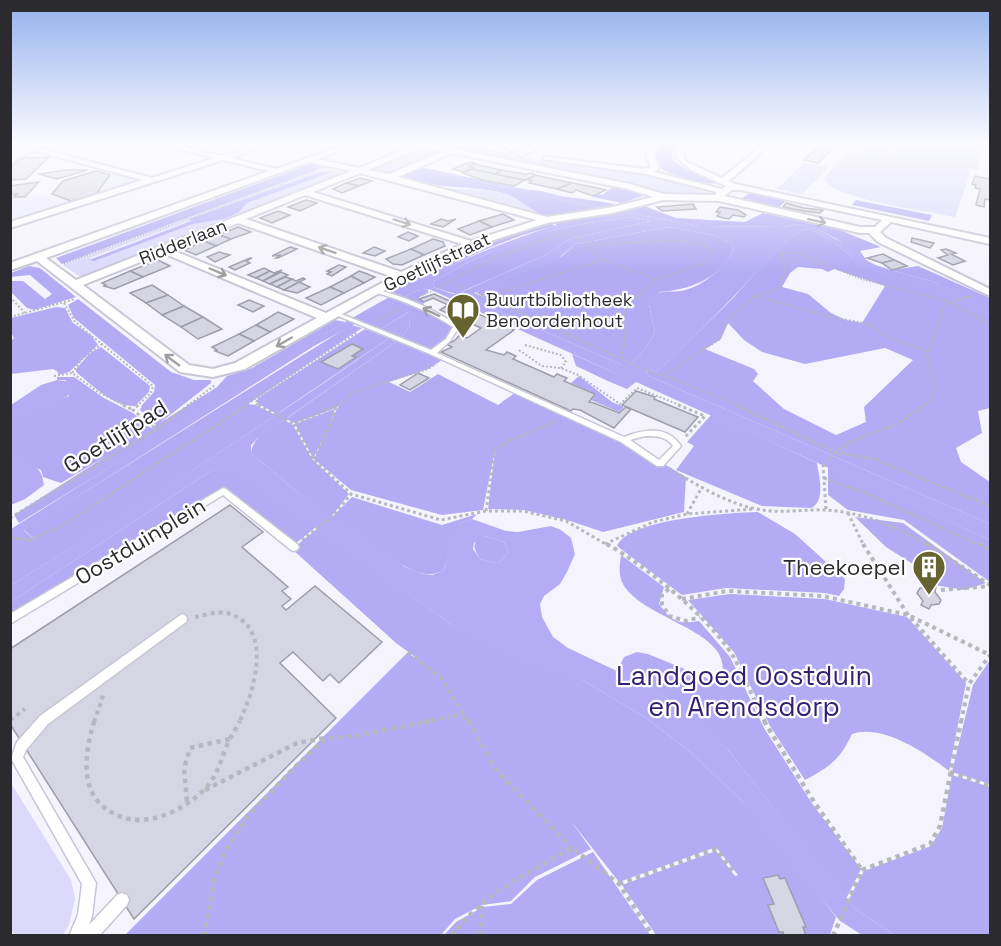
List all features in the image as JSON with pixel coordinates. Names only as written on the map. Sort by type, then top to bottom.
[{"type":"street","points":[[10,225],[135,186]]},
{"type":"street","points":[[10,267],[235,186]]},
{"type":"street","name":"Ridderlaan","points":[[77,284],[323,186]]},
{"type":"street","points":[[425,186],[532,214],[546,220]]},
{"type":"street","points":[[627,186],[663,197],[721,194]]},
{"type":"street","points":[[694,186],[873,231],[882,229],[888,219]]},
{"type":"street","points":[[721,194],[727,186]]},
{"type":"street","points":[[743,186],[990,241]]},
{"type":"street","points":[[306,193],[471,244]]},
{"type":"street","name":"Goetlijfstraat","points":[[227,370],[249,361],[334,316],[402,276],[471,244],[546,220],[613,210],[663,197]]},
{"type":"street","points":[[239,219],[402,276]]},
{"type":"street","points":[[873,231],[882,240],[990,293]]},
{"type":"street","points":[[164,250],[334,316]]},
{"type":"street","points":[[39,257],[185,369],[198,372],[227,370]]},
{"type":"lane","points":[[376,291],[394,296],[444,318],[456,327],[448,340],[432,353]]},
{"type":"lane","points":[[334,316],[358,323],[432,353],[624,440],[660,464],[677,446],[674,439],[658,434],[642,434],[624,440]]},
{"type":"lane","name":"Oostduinplein","points":[[10,620],[222,491],[294,547]]},
{"type":"lane","points":[[75,936],[85,916],[89,883],[17,758],[21,746],[44,720],[182,619]]},
{"type":"lane","points":[[87,936],[122,900]]},
{"type":"path","points":[[54,267],[274,186]]},
{"type":"path","points":[[562,229],[593,245],[684,240],[705,244],[713,250],[708,260],[702,264],[656,279],[625,309],[626,330],[622,358]]},
{"type":"path","points":[[428,292],[500,254],[532,241],[567,232]]},
{"type":"path","points":[[593,245],[590,248],[603,260],[656,279]]},
{"type":"path","points":[[664,375],[720,339],[731,317],[755,296],[782,287],[786,265],[782,253],[788,251],[861,279],[950,302],[990,324]]},
{"type":"path","points":[[485,297],[603,260]]},
{"type":"path","points":[[449,281],[464,290],[485,297],[627,362],[759,414],[832,453],[877,460],[990,506]]},
{"type":"path","points":[[755,296],[827,316],[868,324],[890,338],[927,351]]},
{"type":"path","points":[[10,297],[26,312]]},
{"type":"path","points":[[826,509],[823,466],[832,453],[856,438],[894,425],[931,401],[935,384],[928,367],[927,351],[943,309],[950,302],[968,298]]},
{"type":"path","points":[[10,317],[64,303],[75,322],[153,386],[151,393],[133,410]]},
{"type":"path","points":[[12,540],[31,540],[62,526],[366,327],[410,303]]},
{"type":"path","points":[[54,376],[72,373],[82,360],[102,344]]},
{"type":"path","points":[[525,345],[561,355],[566,362],[561,368]]},
{"type":"path","points":[[519,350],[542,366],[561,368],[579,375],[620,404],[637,388],[705,416],[677,446]]},
{"type":"path","points":[[294,424],[336,408],[354,392],[428,369],[444,359]]},
{"type":"path","name":"Goetlijfpad","points":[[10,518],[157,429],[208,391],[222,379],[227,370]]},
{"type":"path","points":[[72,373],[98,392],[133,410],[157,429]]},
{"type":"path","points":[[256,404],[257,398]]},
{"type":"path","points":[[248,404],[256,404],[294,424],[313,459],[351,494],[441,520],[486,511],[522,511],[566,521],[617,550],[669,588],[700,616],[732,655],[767,727],[814,802],[862,870]]},
{"type":"path","points":[[313,459],[329,428],[336,408]]},
{"type":"path","points":[[486,511],[495,450],[507,442],[570,416]]},
{"type":"path","points":[[660,464],[702,487],[757,509]]},
{"type":"path","points":[[824,478],[863,492],[990,549]]},
{"type":"path","points":[[687,514],[702,487]]},
{"type":"path","points":[[312,532],[332,517],[351,494]]},
{"type":"path","points":[[605,544],[653,522],[687,514],[757,509],[826,509],[878,520],[912,534],[944,552],[990,586]]},
{"type":"path","points":[[848,513],[870,558],[908,615],[969,684]]},
{"type":"path","points":[[941,590],[990,586]]},
{"type":"path","points":[[669,588],[662,594],[662,604],[669,616],[686,621],[700,616]]},
{"type":"path","points":[[682,599],[727,591],[823,596],[908,615],[990,655],[969,684],[940,826],[930,844],[862,870],[833,936]]},
{"type":"path","points":[[182,619],[225,612],[241,621],[250,631],[258,649],[260,668],[254,691],[242,720],[230,739],[218,772],[204,790]]},
{"type":"path","points":[[408,652],[441,677],[464,714],[480,746],[498,772],[572,848],[619,884],[653,936]]},
{"type":"path","points":[[113,669],[93,723],[87,753],[88,781],[93,799],[119,816],[138,821],[159,817],[204,790],[297,743],[355,736],[464,714]]},
{"type":"path","points":[[10,720],[25,709]]},
{"type":"path","points":[[204,936],[214,881],[232,839],[264,799],[326,738]]},
{"type":"path","points":[[187,802],[184,769],[190,748],[199,742],[213,744],[230,739]]},
{"type":"path","points":[[950,772],[990,786]]},
{"type":"path","points":[[452,936],[462,922],[507,885],[572,848]]},
{"type":"path","points":[[619,884],[716,849],[734,873]]},
{"type":"path","points":[[480,936],[482,906]]},
{"type":"shaded area","points":[[59,186],[123,186],[11,224],[11,198],[52,195]]},
{"type":"shaded area","points":[[276,186],[281,186],[90,258],[91,261],[193,224],[238,213],[247,203],[291,186],[312,186],[81,277],[63,265]]},
{"type":"shaded area","points":[[281,186],[293,186],[247,203],[238,213],[223,219],[193,224],[94,261],[89,260],[191,221],[189,219]]},
{"type":"shaded area","points":[[497,186],[510,186],[602,206],[595,207]]},
{"type":"shaded area","points":[[627,186],[689,186],[710,193],[660,193]]},
{"type":"shaded area","points":[[779,186],[810,186],[802,194],[776,189]]},
{"type":"shaded area","points":[[830,186],[966,186],[955,217],[883,204]]},
{"type":"shaded area","points":[[444,188],[493,191],[505,194],[527,204],[535,212]]},
{"type":"shaded area","points":[[629,213],[700,226],[783,227],[798,224],[817,229],[847,245],[870,264],[934,282],[990,311],[990,315],[927,283],[867,267],[823,235],[805,229],[778,250],[705,326],[656,372],[650,369],[646,372],[649,376],[990,524],[990,540],[636,382],[627,389],[610,382],[617,374],[429,289],[416,291],[314,346],[11,539],[11,529],[295,352],[400,291],[473,256],[548,228]],"holes":[[[630,217],[650,221],[569,239],[543,256],[464,291],[453,294],[433,287],[434,281],[448,273],[491,252],[537,234]],[[669,227],[713,235],[732,244],[734,248],[725,263],[705,281],[689,289],[653,294],[648,300],[655,332],[647,346],[630,365],[622,365],[469,298],[474,293],[556,260],[576,244]]]},
{"type":"shaded area","points":[[410,311],[413,313],[409,318],[410,327],[397,341],[257,439],[251,445],[251,453],[295,490],[405,567],[423,574],[432,575],[443,571],[455,529],[459,524],[472,519],[506,531],[518,532],[551,526],[561,530],[571,538],[575,554],[560,584],[544,596],[540,604],[542,617],[553,637],[568,648],[636,680],[667,698],[695,720],[729,751],[855,909],[895,935],[862,935],[840,921],[741,800],[689,751],[646,718],[584,681],[517,659],[449,623],[234,469],[211,471],[11,602],[11,585],[296,402],[392,336],[379,330]],"holes":[[[485,536],[504,542],[508,552],[501,561],[494,563],[480,559],[473,549],[474,543]]]},
{"type":"shaded area","points":[[57,380],[73,382],[74,391],[60,401],[11,419],[11,405],[41,385]]},
{"type":"shaded area","points":[[10,458],[29,463],[37,468],[44,485],[25,499],[11,505]]},
{"type":"shaded area","points":[[11,783],[71,880],[75,899],[69,925],[63,935],[14,935],[11,929]]},
{"type":"green space","points":[[250,186],[273,186],[62,264],[56,258]]},
{"type":"green space","points":[[443,186],[498,186],[595,207],[600,206],[523,190],[535,190],[615,204],[583,213],[551,217],[545,216],[507,194]]},
{"type":"green space","points":[[615,186],[636,190],[646,195],[622,203],[593,197],[598,194],[602,195]]},
{"type":"green space","points":[[752,191],[788,199],[777,209],[740,200]]},
{"type":"green space","points":[[856,200],[932,215],[929,221],[852,205]]},
{"type":"green space","points":[[644,206],[676,218],[745,222],[763,213],[840,230],[881,247],[860,251],[872,264],[892,270],[918,266],[990,298],[990,311],[934,282],[870,264],[837,239],[817,229],[798,224],[783,227],[700,226],[629,213],[558,226],[553,223]]},
{"type":"green space","points":[[630,217],[650,221],[569,239],[543,256],[456,294],[433,287],[434,281],[448,273],[491,252],[537,234]]},
{"type":"green space","points":[[550,223],[556,226],[494,246],[397,294],[388,291],[467,252]]},
{"type":"green space","points":[[669,227],[713,235],[732,244],[734,248],[721,268],[703,281],[682,289],[659,292],[649,305],[655,332],[647,346],[630,365],[622,365],[469,298],[474,293],[485,298],[476,292],[562,256],[576,244]]},
{"type":"green space","points":[[805,229],[814,231],[831,240],[867,267],[927,283],[990,315],[990,408],[978,411],[982,433],[956,448],[961,462],[990,482],[990,524],[649,376],[646,372],[650,369],[656,372],[734,297],[778,250]],"holes":[[[798,267],[822,269],[828,272],[834,269],[885,286],[862,323],[846,320],[831,313],[808,294],[782,287],[790,273]],[[728,323],[744,340],[762,352],[805,364],[885,348],[913,360],[864,407],[866,422],[836,435],[784,409],[753,381],[758,374],[754,369],[705,349],[721,339]]]},
{"type":"green space","points":[[29,266],[40,268],[76,297],[34,310],[27,308],[11,292],[11,281],[23,281],[45,299],[52,294],[30,275],[11,277],[11,273]]},
{"type":"green space","points":[[429,289],[427,293],[418,298],[424,302],[422,308],[455,327],[451,335],[432,353],[444,359],[428,369],[389,382],[410,392],[438,374],[498,405],[516,392],[624,440],[686,477],[684,512],[603,532],[567,520],[524,510],[488,509],[495,450],[483,510],[442,515],[351,490],[314,459],[341,403],[336,408],[295,423],[286,419],[397,341],[410,327],[408,312],[379,330],[360,320],[416,291]]},
{"type":"green space","points":[[78,299],[171,372],[194,380],[211,380],[211,383],[160,423],[217,387],[227,376],[252,368],[335,320],[345,322],[19,523],[14,515],[108,455],[61,483],[43,477],[41,470],[11,458],[10,419],[69,396],[66,380],[57,380],[57,377],[74,377],[104,398],[133,413],[151,428],[156,425],[140,410],[154,392],[155,385],[74,318],[68,305]]},
{"type":"green space","points":[[56,307],[65,308],[73,323],[92,336],[98,345],[69,372],[58,375],[58,372],[53,369],[11,374],[11,341],[14,338],[11,332],[11,318]]},
{"type":"green space","points":[[351,325],[362,328],[248,404],[276,415],[137,507],[11,585],[11,539],[23,530],[38,542],[24,530]]},
{"type":"green space","points":[[365,329],[389,338],[277,414],[257,403],[258,398]]},
{"type":"green space","points":[[101,347],[150,386],[149,392],[135,406],[111,399],[76,372],[90,353]]},
{"type":"green space","points":[[572,354],[617,376],[610,382],[576,366]]},
{"type":"green space","points":[[579,376],[612,402],[624,407],[619,412],[591,400],[596,394],[571,383]]},
{"type":"green space","points":[[335,409],[329,428],[313,458],[295,424]]},
{"type":"green space","points":[[711,415],[817,463],[820,494],[816,505],[811,508],[762,506],[676,470],[694,446],[687,442]]},
{"type":"green space","points":[[284,420],[293,425],[312,459],[349,494],[331,517],[251,453],[252,447],[259,438]]},
{"type":"green space","points":[[828,467],[990,540],[990,582],[904,520],[848,510],[828,495]]},
{"type":"green space","points":[[226,468],[246,475],[316,527],[290,548],[224,488],[11,618],[11,602],[211,471]]},
{"type":"green space","points":[[352,497],[442,525],[477,514],[472,519],[459,524],[453,536],[443,571],[425,574],[403,566],[332,517]]},
{"type":"green space","points":[[758,512],[795,534],[845,579],[844,589],[839,596],[825,593],[726,588],[682,595],[617,546],[625,537],[640,529],[660,523],[704,516]]},
{"type":"green space","points":[[855,517],[903,523],[986,583],[964,590],[934,585],[919,574],[916,566],[886,547]]},
{"type":"green space","points":[[318,528],[449,623],[584,681],[646,718],[689,751],[741,800],[784,849],[836,917],[830,935],[656,935],[622,885],[716,851],[735,876],[738,875],[716,847],[619,882],[571,821],[591,849],[535,877],[511,901],[482,905],[455,919],[441,935],[124,936],[407,653],[418,659],[396,643],[292,549]]},
{"type":"green space","points":[[485,536],[504,542],[508,552],[501,561],[494,563],[480,559],[475,543]]},
{"type":"green space","name":"Landgoed Oostduin en Arendsdorp","points":[[621,555],[664,587],[659,604],[672,618],[681,622],[699,621],[730,657],[764,728],[811,802],[861,869],[846,899],[729,751],[667,698],[617,672],[624,657],[637,652],[648,654],[714,681],[720,679],[722,663],[716,649],[702,637],[632,595],[621,579]]},
{"type":"green space","points":[[730,594],[825,599],[907,617],[966,683],[949,771],[916,748],[890,736],[864,732],[852,734],[833,762],[805,780],[770,726],[734,652],[688,600]]},
{"type":"green space","points":[[990,660],[990,784],[952,772],[973,685]]},
{"type":"green space","points":[[952,775],[990,787],[990,935],[895,935],[855,909],[848,901],[864,871],[931,846],[942,828]]},
{"type":"green space","points":[[593,852],[650,935],[444,935],[456,922],[483,907],[511,904],[537,880]]},
{"type":"building","points":[[10,186],[35,186],[25,197],[14,197],[17,194],[10,195]]},
{"type":"building","points":[[59,186],[102,186],[96,194],[71,201],[52,194]]},
{"type":"building","points":[[339,186],[359,186],[342,193],[333,189]]},
{"type":"building","points":[[544,186],[564,186],[557,189]]},
{"type":"building","points":[[564,186],[587,186],[606,190],[593,196],[576,190],[572,193],[557,189]]},
{"type":"building","points":[[990,186],[990,200],[985,199],[984,207],[976,205],[980,189],[975,188]]},
{"type":"building","points":[[306,200],[317,203],[300,211],[288,207]]},
{"type":"building","points":[[786,203],[823,210],[820,213],[783,207]]},
{"type":"building","points":[[693,204],[696,209],[662,211],[657,207]]},
{"type":"building","points":[[720,207],[738,210],[746,215],[723,218],[717,216],[720,212],[716,212]]},
{"type":"building","points":[[278,211],[290,215],[272,223],[260,218]]},
{"type":"building","points":[[503,214],[514,220],[492,227],[479,221]]},
{"type":"building","points":[[441,219],[448,221],[456,219],[443,227],[431,224]]},
{"type":"building","points":[[479,221],[492,227],[470,235],[458,229]]},
{"type":"building","points":[[238,227],[251,232],[231,239],[219,235]]},
{"type":"building","points":[[408,232],[418,236],[409,241],[398,237]]},
{"type":"building","points":[[219,235],[231,239],[216,246],[204,241]]},
{"type":"building","points":[[912,238],[934,243],[930,248],[911,242]]},
{"type":"building","points":[[433,239],[443,242],[445,246],[424,255],[411,249]]},
{"type":"building","points":[[204,241],[216,246],[196,255],[184,250]]},
{"type":"building","points":[[290,247],[297,249],[278,258],[276,258],[281,255],[272,256]]},
{"type":"building","points":[[374,247],[385,251],[375,256],[363,253]]},
{"type":"building","points":[[411,249],[424,255],[402,265],[393,264],[386,259]]},
{"type":"building","points":[[946,249],[956,253],[951,254],[965,261],[953,265],[938,258],[948,255],[941,250]]},
{"type":"building","points":[[219,252],[230,255],[215,262],[207,257]]},
{"type":"building","points":[[883,254],[894,260],[882,263],[867,258]]},
{"type":"building","points":[[252,258],[246,261],[250,263],[235,270],[229,267]]},
{"type":"building","points":[[158,260],[170,266],[143,277],[130,271]]},
{"type":"building","points":[[894,260],[907,266],[892,270],[882,263]]},
{"type":"building","points":[[339,265],[346,267],[332,276],[327,274],[331,272],[327,271]]},
{"type":"building","points":[[264,268],[270,271],[256,278],[248,275]]},
{"type":"building","points":[[282,270],[263,281],[256,278],[270,271],[274,273]]},
{"type":"building","points":[[130,271],[143,277],[114,289],[102,283]]},
{"type":"building","points":[[359,271],[375,277],[364,283],[351,276]]},
{"type":"building","points":[[281,272],[288,275],[270,284],[263,281]]},
{"type":"building","points":[[351,276],[364,283],[344,293],[330,287]]},
{"type":"building","points":[[285,277],[292,279],[277,287],[270,284]]},
{"type":"building","points":[[292,279],[296,281],[305,279],[284,290],[277,287]]},
{"type":"building","points":[[299,282],[310,287],[297,293],[284,290]]},
{"type":"building","points":[[152,285],[168,295],[146,303],[130,293]]},
{"type":"building","points":[[330,287],[344,293],[321,305],[306,298]]},
{"type":"building","points":[[434,294],[514,330],[486,350],[504,355],[507,352],[516,356],[513,359],[554,377],[557,374],[567,378],[564,381],[595,394],[589,402],[619,413],[626,407],[631,409],[614,428],[580,410],[571,411],[441,352],[452,347],[446,344],[454,341],[460,335],[467,338],[481,328],[440,310],[448,305],[433,298],[424,302],[419,299]]},
{"type":"building","points":[[168,295],[184,306],[162,315],[146,303]]},
{"type":"building","points":[[249,300],[264,306],[253,312],[238,305]]},
{"type":"building","points":[[184,306],[203,317],[181,327],[162,315]]},
{"type":"building","points":[[278,312],[294,319],[270,332],[256,325]]},
{"type":"building","points":[[203,317],[222,329],[198,339],[181,327]]},
{"type":"building","points":[[256,325],[270,332],[254,341],[239,334]]},
{"type":"building","points":[[239,334],[254,341],[228,356],[215,351],[217,350],[212,347]]},
{"type":"building","points":[[352,344],[363,349],[352,356],[356,357],[338,369],[321,362]]},
{"type":"building","points":[[418,373],[429,378],[410,390],[400,385]]},
{"type":"building","points":[[636,391],[655,397],[654,399],[698,417],[685,432],[622,405]]},
{"type":"building","points":[[230,505],[263,532],[242,547],[288,587],[282,591],[291,599],[282,606],[286,610],[315,586],[382,642],[339,683],[330,674],[323,681],[293,652],[280,663],[336,718],[134,919],[10,724],[10,649]]},
{"type":"building","name":"Theekoepel","points":[[928,584],[936,587],[935,592],[941,600],[939,604],[931,605],[929,609],[921,605],[923,601],[917,593],[920,588],[927,588]]},
{"type":"building","points":[[778,875],[780,879],[785,878],[806,927],[803,927],[806,936],[784,936],[783,932],[779,932],[768,905],[774,904],[763,878]]},
{"type":"waterway","points":[[495,250],[544,232]]},
{"type":"waterway","points":[[857,258],[875,270],[930,284],[990,312]]},
{"type":"place","name":"Buurtbibliotheek Benoordenhout","points":[[463,339]]},
{"type":"place","name":"Theekoepel","points":[[929,596]]}]
